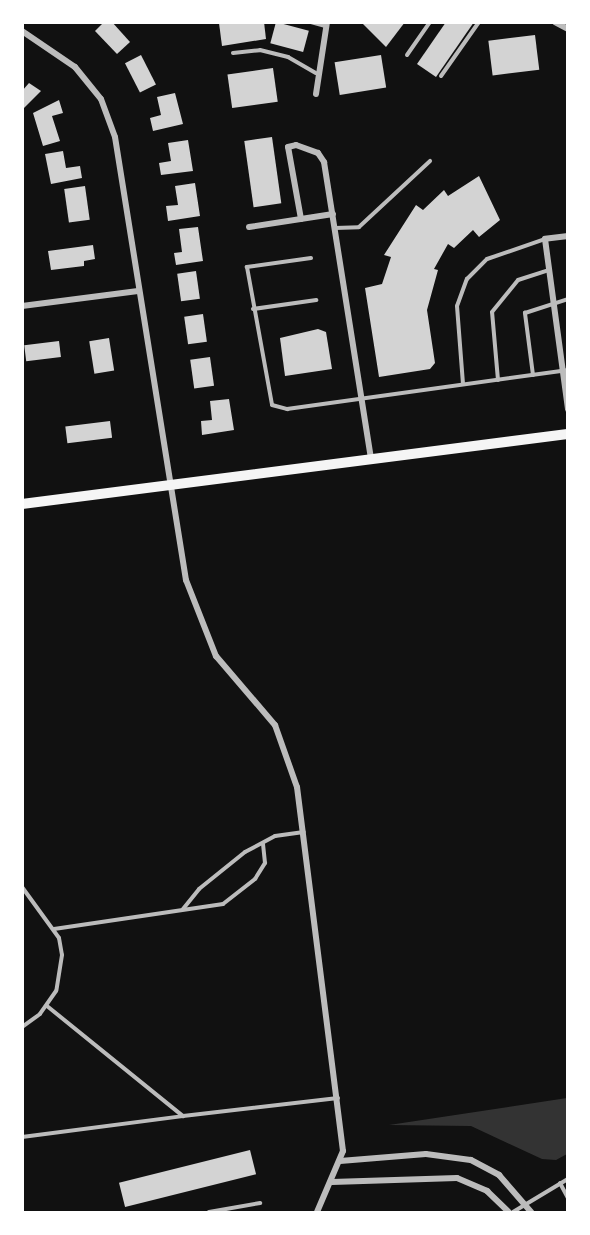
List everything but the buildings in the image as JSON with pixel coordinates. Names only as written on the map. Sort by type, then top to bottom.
[{"type":"main road","points":[[22,504],[567,434]]},
{"type":"street","points":[[555,22],[567,29]]},
{"type":"street","points":[[316,94],[316,74],[326,24]]},
{"type":"street","points":[[22,31],[75,67],[101,99],[115,137],[186,580],[204,635],[275,725],[297,788],[339,1098],[340,1161],[317,1212]]},
{"type":"street","points":[[301,219],[288,147],[296,145],[318,153],[324,162],[371,459]]},
{"type":"street","points":[[249,227],[333,214]]},
{"type":"street","points":[[567,236],[545,239],[565,371],[567,409]]},
{"type":"street","points":[[22,306],[138,291]]},
{"type":"street","points":[[340,1161],[426,1154],[471,1160],[499,1175],[531,1212]]},
{"type":"street","points":[[332,1182],[458,1178],[487,1191],[511,1212]]},
{"type":"lane","points":[[311,22],[326,24]]},
{"type":"lane","points":[[407,55],[430,22]]},
{"type":"lane","points":[[441,76],[479,22]]},
{"type":"lane","points":[[233,53],[260,50],[288,57],[316,74]]},
{"type":"lane","points":[[335,228],[359,227],[430,161]]},
{"type":"lane","points":[[463,384],[457,306],[467,279],[487,259],[514,246],[545,239]]},
{"type":"lane","points":[[311,258],[247,267],[272,405],[287,409],[565,371]]},
{"type":"lane","points":[[498,380],[492,312],[518,280],[549,270]]},
{"type":"lane","points":[[533,375],[525,313],[553,301],[567,299]]},
{"type":"lane","points":[[253,309],[316,300]]},
{"type":"lane","points":[[567,444],[567,464]]},
{"type":"lane","points":[[183,910],[199,889],[263,844],[304,832]]},
{"type":"lane","points":[[54,929],[183,910],[235,899],[265,863],[263,844]]},
{"type":"lane","points":[[22,887],[54,929],[61,975],[46,1006],[22,1027]]},
{"type":"lane","points":[[46,1006],[183,1116]]},
{"type":"lane","points":[[22,1137],[339,1098]]},
{"type":"lane","points":[[511,1212],[567,1179]]},
{"type":"lane","points":[[560,1183],[567,1198]]},
{"type":"lane","points":[[209,1212],[260,1203]]},
{"type":"shaded area","points":[[567,1098],[567,1154],[556,1160],[542,1159],[471,1126],[389,1125]]}]
